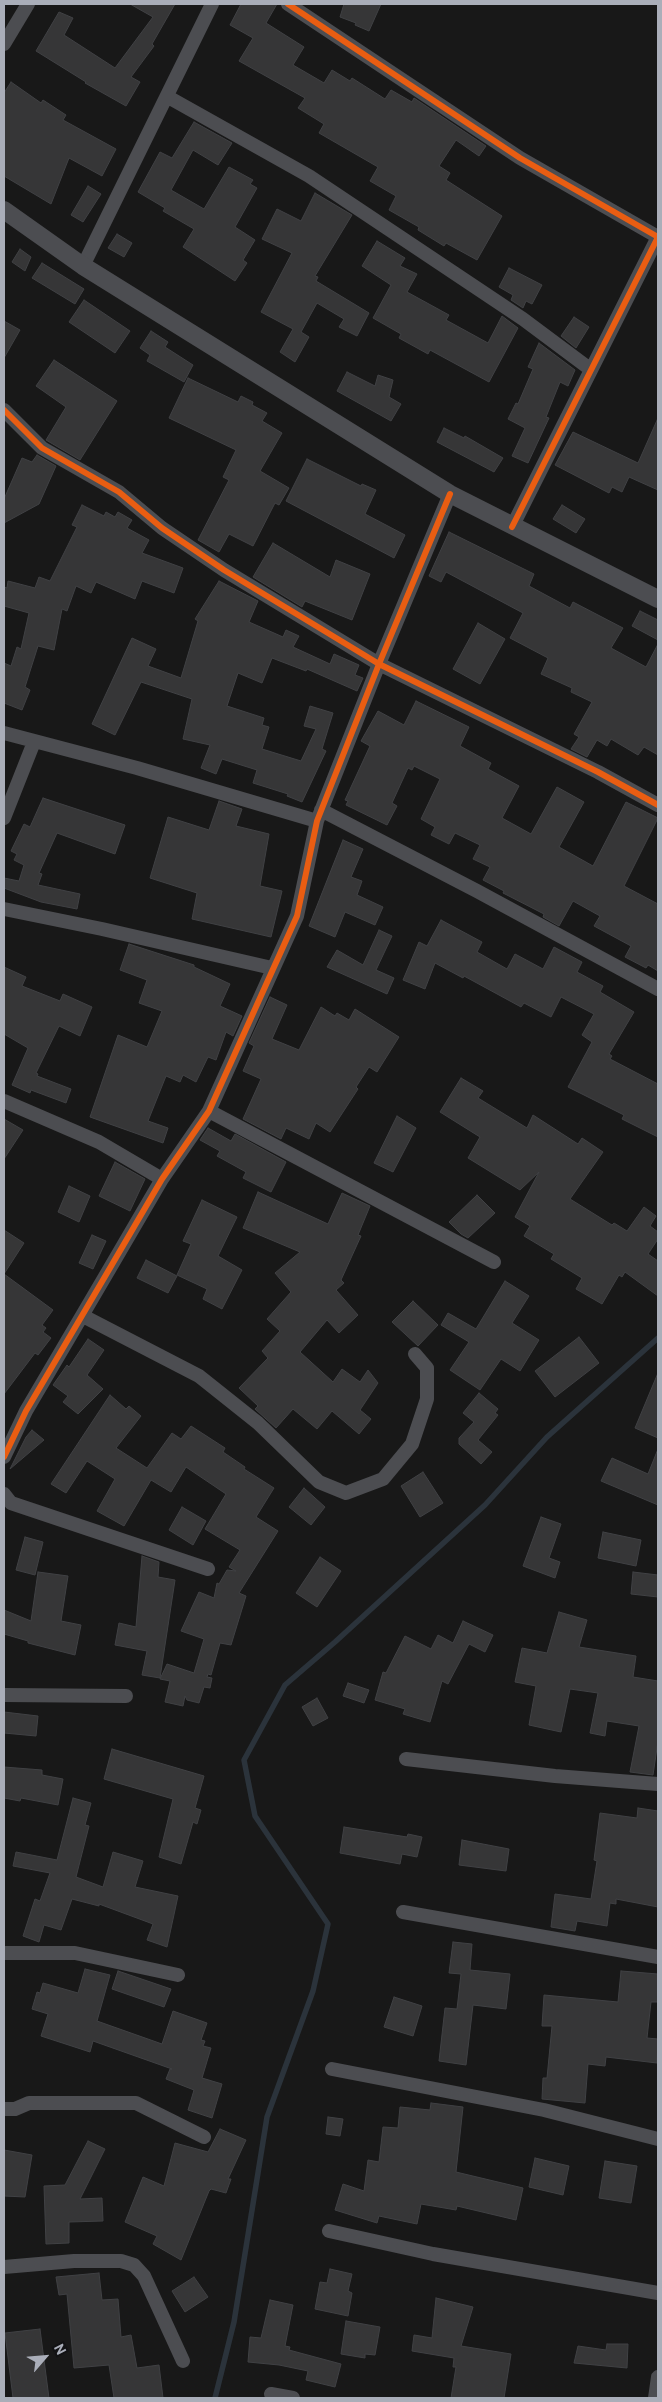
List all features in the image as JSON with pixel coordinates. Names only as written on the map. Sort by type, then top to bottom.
[{"type":"street","points":[[4,44],[28,4]]},
{"type":"street","points":[[83,266],[168,97],[212,4]]},
{"type":"street","points":[[288,4],[520,158],[658,237],[512,527]]},
{"type":"street","points":[[168,97],[309,176],[523,319],[590,370]]},
{"type":"street","points":[[4,210],[83,266],[450,494],[512,527],[658,599]]},
{"type":"street","points":[[4,410],[42,448],[119,492],[162,528],[224,570],[379,664],[598,772],[658,805]]},
{"type":"street","points":[[4,1457],[26,1411],[162,1179],[208,1111],[297,916],[319,816],[379,664],[450,494]]},
{"type":"street","points":[[4,733],[137,768],[226,796],[319,816],[478,890],[658,989]]},
{"type":"street","points":[[4,818],[34,742]]},
{"type":"street","points":[[4,910],[102,929],[272,968]]},
{"type":"street","points":[[4,1101],[99,1142],[162,1179]]},
{"type":"street","points":[[208,1111],[494,1262]]},
{"type":"street","points":[[83,1316],[199,1376],[258,1423],[320,1482],[346,1493],[383,1479],[412,1444],[427,1399],[427,1368],[415,1354]]},
{"type":"street","points":[[4,1494],[12,1503],[208,1569]]},
{"type":"street","points":[[4,1694],[126,1696]]},
{"type":"street","points":[[406,1759],[555,1776],[658,1784]]},
{"type":"street","points":[[404,1912],[658,1957]]},
{"type":"street","points":[[4,1953],[75,1953],[178,1974]]},
{"type":"street","points":[[332,2069],[544,2110],[658,2138]]},
{"type":"street","points":[[4,2109],[16,2109],[28,2103],[136,2103],[204,2137]]},
{"type":"street","points":[[329,2231],[433,2254],[658,2293]]},
{"type":"street","points":[[4,2267],[121,2261],[134,2265],[144,2276],[183,2361]]},
{"type":"street","points":[[655,2398],[658,2378]]},
{"type":"street","points":[[271,2394],[293,2398]]},
{"type":"building","points":[[130,4],[175,4],[152,44],[154,46],[131,77],[140,82],[126,106],[85,83],[36,51],[59,12],[73,18],[64,35],[115,68],[153,17]]},
{"type":"building","points":[[241,4],[277,4],[266,23],[304,47],[293,65],[324,83],[332,70],[350,81],[352,78],[385,99],[391,90],[412,102],[414,98],[486,146],[479,156],[456,140],[439,166],[450,173],[446,180],[502,216],[477,260],[446,243],[444,246],[418,230],[419,227],[389,210],[396,196],[370,181],[378,167],[319,133],[324,124],[298,108],[305,98],[239,61],[253,38],[230,25]]},
{"type":"building","points":[[344,4],[381,4],[369,31],[355,25],[356,23],[340,17]]},
{"type":"building","points":[[11,82],[41,103],[43,100],[66,115],[63,120],[116,149],[102,176],[69,158],[51,204],[4,176],[4,93]]},
{"type":"building","points":[[194,122],[232,143],[218,165],[193,150],[171,190],[204,209],[229,167],[253,180],[250,184],[257,188],[235,227],[255,240],[243,260],[247,263],[235,281],[183,247],[194,229],[163,211],[165,208],[138,192],[160,152],[172,158]]},
{"type":"building","points":[[88,186],[101,194],[83,222],[71,215]]},
{"type":"building","points":[[315,193],[352,215],[315,276],[318,277],[316,281],[369,313],[357,336],[339,327],[344,319],[317,303],[301,332],[309,337],[295,362],[280,352],[293,329],[261,312],[292,253],[262,239],[277,209],[301,221]]},
{"type":"building","points":[[117,234],[132,243],[124,257],[108,248]]},
{"type":"building","points":[[377,241],[405,258],[400,266],[417,274],[407,292],[449,315],[446,320],[488,343],[502,316],[518,328],[489,382],[430,350],[428,354],[399,338],[401,334],[373,318],[391,285],[362,266]]},
{"type":"building","points":[[20,249],[31,257],[25,271],[12,262]]},
{"type":"building","points":[[42,263],[84,289],[75,304],[32,278]]},
{"type":"building","points":[[509,268],[542,285],[532,304],[526,301],[523,308],[511,300],[513,295],[499,287]]},
{"type":"building","points":[[84,300],[130,331],[115,353],[69,322]]},
{"type":"building","points":[[574,317],[589,327],[576,348],[561,336]]},
{"type":"building","points":[[4,321],[20,330],[4,358]]},
{"type":"building","points":[[151,331],[168,342],[165,347],[193,365],[184,382],[147,361],[150,355],[140,348]]},
{"type":"building","points":[[539,343],[575,370],[568,386],[560,382],[546,417],[549,418],[528,463],[512,456],[525,428],[508,419],[516,403],[518,404],[533,369],[528,367]]},
{"type":"building","points":[[54,360],[117,401],[80,460],[46,440],[66,407],[36,386]]},
{"type":"building","points":[[347,372],[375,386],[378,375],[393,380],[389,397],[401,404],[391,421],[337,391]]},
{"type":"building","points":[[188,378],[238,402],[241,396],[253,402],[252,405],[267,413],[262,421],[282,433],[260,471],[289,488],[279,505],[275,503],[253,546],[229,534],[219,552],[198,540],[229,480],[223,477],[236,450],[169,418]]},
{"type":"building","points":[[658,418],[658,490],[629,477],[622,492],[612,487],[609,493],[555,465],[573,432],[638,463]]},
{"type":"building","points":[[444,428],[464,438],[465,436],[503,458],[494,472],[437,442]]},
{"type":"building","points":[[37,455],[56,466],[39,504],[4,523],[4,499],[22,458],[32,462]]},
{"type":"building","points":[[307,459],[361,486],[362,484],[376,490],[365,514],[405,535],[394,558],[286,501]]},
{"type":"building","points":[[82,505],[104,516],[106,512],[115,517],[118,512],[132,520],[127,528],[149,540],[142,553],[183,568],[174,593],[142,581],[135,599],[96,582],[91,593],[76,586],[67,611],[62,609],[54,650],[38,646],[25,687],[30,690],[22,710],[4,703],[4,663],[11,666],[17,647],[21,649],[29,613],[4,606],[4,587],[7,588],[8,581],[35,588],[39,577],[50,581],[77,527],[72,525]]},
{"type":"building","points":[[562,505],[585,519],[576,533],[553,519]]},
{"type":"building","points":[[449,532],[534,574],[529,586],[570,608],[573,602],[623,628],[611,648],[646,667],[658,644],[658,755],[644,747],[638,755],[611,739],[607,746],[597,740],[587,757],[571,749],[579,737],[574,734],[592,702],[571,692],[572,688],[541,674],[548,658],[510,638],[523,613],[446,572],[441,582],[429,576]]},
{"type":"building","points":[[273,543],[330,577],[336,560],[370,574],[352,620],[305,601],[302,607],[253,577]]},
{"type":"building","points":[[219,581],[258,601],[249,622],[283,637],[286,630],[299,636],[293,647],[330,664],[334,654],[359,665],[355,675],[363,678],[357,691],[307,669],[306,671],[272,658],[262,683],[238,673],[227,706],[264,718],[262,725],[269,727],[262,749],[301,761],[316,729],[304,726],[310,706],[333,713],[322,749],[326,751],[302,802],[287,796],[288,794],[253,783],[257,770],[222,759],[216,774],[201,768],[210,745],[183,739],[192,699],[141,682],[115,735],[92,724],[132,638],[156,649],[148,666],[181,678],[198,621],[195,619]]},
{"type":"building","points":[[640,611],[658,620],[658,640],[632,626]]},
{"type":"building","points":[[478,623],[505,639],[480,684],[453,669]]},
{"type":"building","points":[[416,701],[469,727],[460,746],[491,763],[488,769],[519,786],[502,818],[531,834],[557,787],[584,802],[559,847],[593,866],[626,802],[658,818],[624,886],[658,904],[658,971],[648,965],[646,968],[625,957],[631,946],[594,926],[600,916],[573,901],[559,926],[543,917],[544,914],[503,893],[504,891],[483,880],[490,867],[473,859],[480,845],[455,833],[449,844],[431,835],[435,827],[421,819],[440,779],[414,766],[412,770],[408,768],[392,803],[397,806],[387,825],[346,805],[348,801],[345,800],[370,746],[361,741],[378,711],[404,725]]},
{"type":"building","points":[[43,798],[125,825],[115,854],[57,833],[39,873],[42,874],[38,885],[80,894],[77,909],[41,902],[4,888],[4,878],[19,881],[24,865],[14,860],[17,854],[11,851],[24,824],[30,827]]},
{"type":"building","points":[[219,801],[242,809],[236,826],[269,834],[260,886],[282,891],[271,937],[192,919],[197,893],[150,878],[168,817],[209,830]]},
{"type":"building","points":[[343,840],[363,849],[351,877],[362,881],[357,895],[383,907],[375,925],[345,912],[335,937],[309,926]]},
{"type":"building","points":[[441,920],[482,942],[477,952],[507,969],[515,954],[543,969],[554,947],[582,962],[577,972],[603,986],[600,992],[634,1012],[609,1054],[612,1056],[610,1059],[658,1084],[658,1137],[622,1119],[624,1115],[568,1087],[592,1042],[582,1035],[594,1014],[561,997],[551,1017],[524,1003],[521,1007],[464,976],[463,978],[435,963],[425,989],[403,980],[419,942],[427,946]]},
{"type":"building","points":[[379,930],[392,936],[376,970],[394,978],[387,994],[327,967],[337,950],[363,965]]},
{"type":"building","points":[[129,944],[194,965],[194,967],[230,984],[220,1006],[242,1016],[233,1036],[226,1032],[216,1060],[208,1057],[196,1082],[183,1075],[180,1082],[166,1076],[148,1121],[168,1128],[163,1143],[90,1117],[118,1035],[147,1047],[162,1011],[139,1003],[147,980],[120,970]]},
{"type":"building","points":[[4,967],[26,977],[22,986],[60,1001],[63,994],[92,1007],[80,1036],[59,1026],[36,1073],[38,1074],[37,1076],[71,1089],[66,1103],[31,1090],[30,1093],[12,1085],[28,1048],[4,1034]]},
{"type":"building","points":[[270,997],[287,1005],[272,1039],[299,1050],[321,1007],[335,1016],[337,1013],[349,1020],[355,1009],[399,1037],[377,1072],[369,1067],[356,1087],[358,1089],[330,1132],[316,1123],[309,1139],[286,1128],[281,1139],[243,1119],[261,1079],[243,1071],[254,1046],[249,1043]]},
{"type":"building","points":[[461,1078],[483,1091],[478,1098],[527,1128],[533,1115],[578,1144],[582,1138],[603,1152],[570,1199],[612,1225],[614,1223],[627,1231],[644,1207],[656,1216],[650,1226],[658,1232],[658,1239],[648,1254],[658,1261],[658,1296],[625,1272],[622,1277],[619,1275],[602,1304],[576,1289],[582,1278],[551,1259],[554,1254],[524,1236],[530,1226],[515,1217],[539,1172],[520,1190],[468,1158],[480,1137],[440,1112]]},
{"type":"building","points":[[397,1116],[416,1128],[393,1172],[374,1163]]},
{"type":"building","points":[[4,1119],[23,1130],[4,1159]]},
{"type":"building","points":[[208,1128],[231,1141],[235,1134],[286,1162],[271,1192],[243,1178],[246,1172],[217,1156],[220,1151],[200,1140]]},
{"type":"building","points":[[115,1162],[145,1179],[130,1211],[99,1196]]},
{"type":"building","points":[[69,1186],[90,1196],[79,1222],[58,1212]]},
{"type":"building","points":[[258,1192],[328,1224],[342,1193],[370,1206],[358,1235],[361,1236],[341,1280],[344,1283],[336,1290],[358,1315],[339,1333],[327,1320],[300,1352],[333,1382],[342,1369],[360,1382],[368,1370],[378,1383],[360,1410],[371,1419],[359,1434],[332,1411],[317,1429],[293,1409],[276,1428],[255,1409],[258,1406],[239,1388],[268,1358],[262,1351],[280,1331],[267,1319],[291,1292],[275,1273],[300,1252],[243,1228]]},
{"type":"building","points":[[477,1195],[495,1213],[468,1238],[449,1222]]},
{"type":"building","points":[[202,1200],[237,1217],[218,1256],[242,1270],[222,1309],[203,1299],[207,1289],[177,1275],[191,1244],[183,1241]]},
{"type":"building","points":[[4,1230],[24,1243],[4,1274]]},
{"type":"building","points":[[92,1235],[106,1241],[93,1269],[79,1263]]},
{"type":"building","points":[[146,1260],[177,1276],[168,1293],[137,1278]]},
{"type":"building","points":[[4,1274],[53,1310],[42,1325],[46,1328],[43,1332],[51,1338],[38,1355],[35,1353],[4,1394]]},
{"type":"building","points":[[505,1281],[529,1296],[512,1323],[539,1340],[520,1371],[501,1359],[480,1390],[450,1370],[469,1342],[441,1325],[448,1313],[476,1329]]},
{"type":"building","points":[[413,1301],[438,1325],[418,1346],[392,1322]]},
{"type":"building","points":[[579,1337],[599,1363],[555,1397],[535,1371]]},
{"type":"building","points":[[88,1339],[104,1350],[87,1375],[103,1389],[78,1414],[63,1402],[68,1396],[53,1385],[67,1365],[69,1367]]},
{"type":"building","points":[[658,1373],[658,1438],[635,1428]]},
{"type":"building","points":[[479,1393],[498,1409],[495,1413],[498,1415],[478,1440],[492,1452],[481,1464],[459,1444],[459,1438],[474,1422],[463,1413]]},
{"type":"building","points":[[110,1395],[126,1409],[129,1406],[141,1416],[116,1448],[147,1468],[172,1433],[181,1439],[191,1426],[225,1448],[223,1452],[245,1467],[244,1469],[274,1488],[256,1517],[278,1531],[239,1593],[246,1596],[231,1645],[220,1643],[211,1675],[208,1674],[207,1677],[212,1678],[210,1688],[204,1687],[199,1703],[187,1700],[185,1696],[183,1706],[165,1702],[170,1681],[160,1679],[167,1664],[194,1673],[204,1639],[181,1631],[199,1592],[214,1598],[217,1583],[219,1584],[227,1570],[236,1571],[229,1567],[240,1550],[205,1529],[226,1494],[186,1467],[171,1492],[151,1480],[124,1526],[97,1511],[115,1479],[87,1461],[66,1493],[51,1484]]},
{"type":"building","points":[[32,1430],[44,1440],[10,1469],[26,1437]]},
{"type":"building","points":[[658,1449],[658,1505],[601,1481],[612,1458],[648,1474]]},
{"type":"building","points":[[423,1472],[443,1503],[420,1517],[401,1486]]},
{"type":"building","points":[[304,1488],[325,1507],[311,1525],[289,1507]]},
{"type":"building","points":[[182,1507],[206,1521],[193,1545],[169,1530]]},
{"type":"building","points":[[541,1517],[561,1524],[549,1558],[560,1562],[555,1578],[523,1566]]},
{"type":"building","points":[[603,1532],[641,1540],[636,1566],[598,1558]]},
{"type":"building","points":[[25,1537],[43,1542],[35,1575],[16,1570]]},
{"type":"building","points":[[142,1556],[159,1562],[158,1577],[175,1580],[160,1678],[142,1675],[147,1651],[115,1645],[119,1623],[136,1627]]},
{"type":"building","points":[[320,1557],[341,1571],[317,1607],[296,1593]]},
{"type":"building","points":[[38,1572],[68,1576],[61,1621],[81,1625],[75,1655],[28,1643],[28,1641],[4,1634],[4,1610],[31,1621]]},
{"type":"building","points":[[633,1572],[658,1575],[658,1597],[631,1594]]},
{"type":"building","points":[[559,1612],[587,1620],[579,1647],[636,1656],[633,1677],[658,1681],[658,1741],[653,1775],[630,1772],[639,1726],[607,1721],[605,1736],[590,1733],[598,1693],[570,1689],[561,1732],[529,1725],[536,1686],[515,1682],[522,1648],[547,1653]]},
{"type":"building","points":[[463,1621],[493,1635],[485,1652],[469,1644],[448,1684],[442,1681],[430,1722],[403,1714],[405,1709],[375,1700],[383,1672],[386,1673],[405,1636],[431,1649],[438,1635],[453,1643]]},
{"type":"building","points":[[348,1683],[369,1690],[364,1703],[343,1696]]},
{"type":"building","points":[[317,1698],[328,1718],[313,1726],[302,1707]]},
{"type":"building","points":[[4,1712],[38,1716],[36,1736],[4,1733]]},
{"type":"building","points":[[112,1749],[204,1776],[195,1808],[201,1810],[197,1824],[193,1822],[181,1864],[159,1857],[173,1799],[104,1779]]},
{"type":"building","points":[[4,1767],[42,1770],[42,1775],[63,1779],[58,1805],[21,1798],[20,1801],[4,1798]]},
{"type":"building","points":[[73,1798],[91,1803],[85,1825],[89,1826],[76,1877],[103,1887],[113,1852],[143,1861],[135,1887],[178,1896],[167,1947],[147,1940],[153,1924],[99,1904],[99,1906],[72,1899],[61,1930],[44,1925],[39,1942],[23,1936],[35,1899],[40,1901],[50,1873],[13,1866],[16,1852],[57,1860]]},
{"type":"building","points":[[638,1808],[658,1811],[658,1907],[616,1899],[616,1904],[610,1903],[607,1926],[577,1921],[575,1931],[551,1927],[555,1894],[591,1899],[597,1861],[594,1860],[600,1813],[637,1818]]},
{"type":"building","points":[[344,1827],[407,1837],[408,1834],[422,1837],[417,1857],[402,1854],[400,1864],[340,1853]]},
{"type":"building","points":[[462,1840],[509,1849],[506,1871],[459,1865]]},
{"type":"building","points":[[453,1942],[472,1944],[470,1970],[510,1974],[506,2009],[473,2005],[466,2065],[439,2061],[445,2008],[457,2009],[461,1974],[449,1973]]},
{"type":"building","points":[[85,1969],[110,1975],[97,2021],[162,2044],[173,2011],[207,2023],[201,2040],[205,2041],[203,2046],[211,2048],[202,2078],[222,2084],[212,2118],[188,2110],[194,2090],[166,2079],[170,2069],[172,2069],[93,2041],[90,2052],[41,2036],[48,2014],[32,2009],[37,1992],[40,1993],[43,1983],[78,1993]]},
{"type":"building","points":[[118,1971],[171,1989],[164,2007],[112,1989]]},
{"type":"building","points":[[621,1971],[658,1974],[658,2002],[651,2002],[647,2038],[658,2039],[657,2063],[606,2057],[605,2066],[588,2064],[585,2103],[542,2099],[543,2078],[547,2078],[552,2026],[542,2026],[544,1995],[618,2002]]},
{"type":"building","points":[[394,1997],[422,2006],[413,2036],[384,2027]]},
{"type":"building","points":[[431,2103],[463,2107],[456,2172],[523,2188],[516,2220],[457,2206],[456,2210],[421,2204],[417,2224],[379,2216],[377,2223],[335,2210],[343,2184],[364,2191],[368,2160],[379,2162],[383,2127],[398,2128],[400,2107],[430,2110]]},
{"type":"building","points":[[328,2117],[343,2119],[340,2136],[326,2134]]},
{"type":"building","points":[[220,2129],[246,2140],[228,2179],[231,2179],[226,2193],[211,2189],[209,2191],[181,2260],[153,2244],[157,2236],[125,2222],[143,2177],[164,2186],[175,2143],[208,2152]]},
{"type":"building","points":[[88,2141],[105,2149],[80,2199],[102,2198],[103,2221],[69,2222],[69,2243],[46,2244],[44,2186],[65,2185]]},
{"type":"building","points":[[4,2150],[32,2155],[25,2197],[4,2196]]},
{"type":"building","points":[[535,2158],[569,2166],[563,2195],[529,2187]]},
{"type":"building","points":[[605,2161],[637,2166],[631,2203],[599,2198]]},
{"type":"building","points":[[330,2269],[352,2274],[348,2291],[352,2293],[348,2316],[315,2309],[320,2282],[327,2283]]},
{"type":"building","points":[[99,2273],[102,2300],[118,2299],[121,2337],[131,2335],[137,2368],[159,2365],[163,2398],[114,2398],[109,2365],[74,2368],[67,2294],[59,2295],[56,2277]]},
{"type":"building","points":[[194,2277],[208,2297],[185,2312],[172,2291]]},
{"type":"building","points":[[436,2298],[473,2307],[461,2346],[511,2354],[504,2398],[451,2398],[456,2367],[453,2367],[454,2358],[412,2351],[414,2335],[432,2338]]},
{"type":"building","points":[[270,2300],[293,2305],[285,2346],[290,2347],[289,2350],[341,2364],[335,2387],[306,2380],[308,2371],[279,2365],[248,2362],[250,2337],[261,2338]]},
{"type":"building","points":[[346,2321],[380,2327],[375,2355],[365,2354],[365,2358],[341,2354]]},
{"type":"building","points":[[40,2329],[49,2398],[13,2398],[5,2333]]},
{"type":"building","points":[[607,2344],[628,2344],[627,2368],[574,2363],[578,2346],[606,2350]]},
{"type":"waterway","points":[[215,2398],[234,2322],[267,2117],[313,1991],[328,1924],[255,1816],[244,1760],[285,1685],[485,1505],[547,1437],[658,1338]]},
{"type":"cycle path","points":[[288,4],[520,158],[658,237],[512,527]]},
{"type":"cycle path","points":[[4,410],[42,448],[119,492],[162,528],[224,570],[379,664],[598,772],[658,805]]},
{"type":"cycle path","points":[[4,1457],[26,1411],[162,1179],[209,1111],[297,916],[317,821],[379,664],[450,494]]}]
